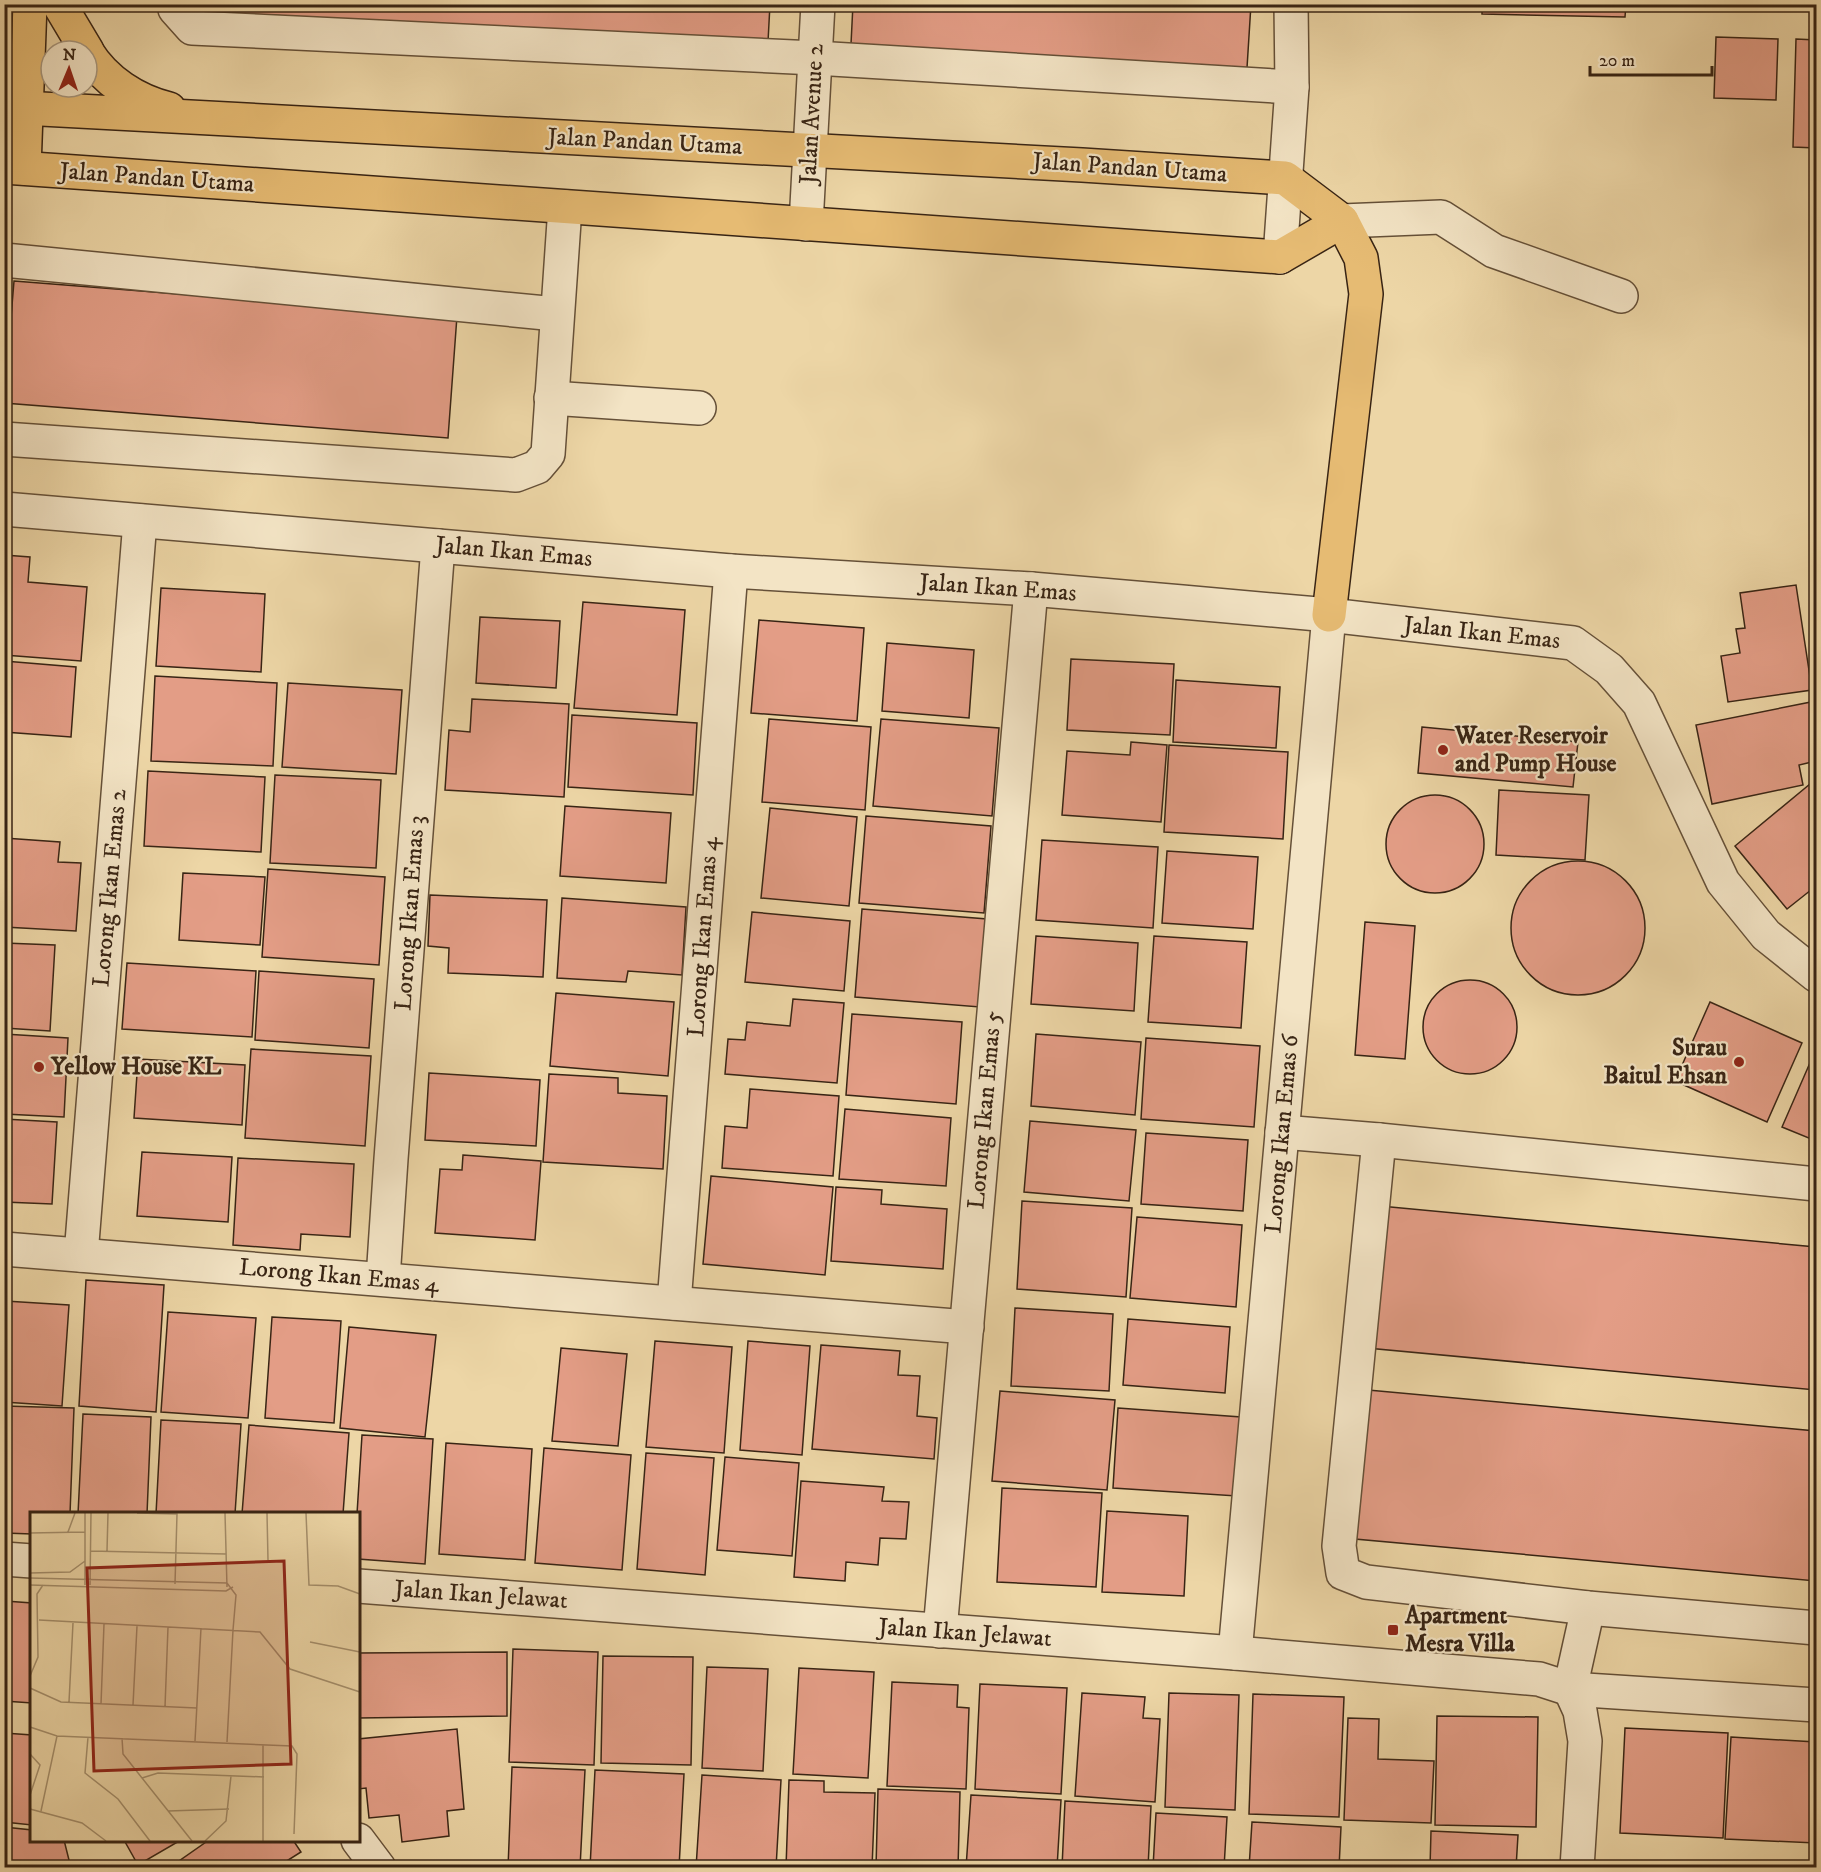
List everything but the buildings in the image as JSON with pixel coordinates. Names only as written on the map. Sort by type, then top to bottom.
[{"type":"main road","points":[[14,168],[15,108],[30,4]]},
{"type":"main road","points":[[59,4],[80,39]]},
{"type":"main road","points":[[99,68],[114,84],[154,105],[219,120]]},
{"type":"main road","name":"Jalan Pandan Utama","points":[[15,108],[1082,165],[1285,178]]},
{"type":"main road","name":"Jalan Pandan Utama","points":[[14,168],[1280,257]]},
{"type":"main road","points":[[1285,178],[1342,221],[1361,258],[1366,294],[1329,615]]},
{"type":"main road","points":[[1280,257],[1342,221]]},
{"type":"street","points":[[176,4],[176,9],[192,28],[815,58],[1292,87]]},
{"type":"street","name":"Jalan Avenue 2","points":[[806,224],[818,4]]},
{"type":"street","points":[[1280,257],[1292,87],[1291,4]]},
{"type":"street","points":[[4,439],[516,475],[537,467],[548,454],[565,207]]},
{"type":"street","points":[[1342,221],[1441,217],[1494,251],[1621,296]]},
{"type":"street","points":[[4,261],[556,314]]},
{"type":"street","points":[[551,398],[699,408]]},
{"type":"street","name":"Jalan Ikan Emas","points":[[4,509],[731,571],[1031,590],[1329,615],[1573,643],[1609,669],[1639,703],[1724,882],[1766,935],[1816,975]]},
{"type":"street","name":"Lorong Ikan Emas 2","points":[[81,1255],[140,521]]},
{"type":"street","name":"Lorong Ikan Emas 3","points":[[383,1280],[438,546]]},
{"type":"street","name":"Lorong Ikan Emas 4","points":[[674,1303],[731,571]]},
{"type":"street","name":"Lorong Ikan Emas 5","points":[[940,1631],[1031,590]]},
{"type":"street","name":"Lorong Ikan Emas 6","points":[[1235,1653],[1329,615]]},
{"type":"street","points":[[1282,1132],[1816,1184]]},
{"type":"street","points":[[1379,1140],[1339,1546],[1342,1574],[1366,1582],[1587,1608],[1816,1628]]},
{"type":"street","name":"Lorong Ikan Emas 4","points":[[4,1249],[966,1327]]},
{"type":"street","points":[[4,1559],[30,1561]]},
{"type":"street","name":"Jalan Ikan Jelawat","points":[[360,1586],[1235,1653],[1539,1679],[1570,1689],[1816,1705]]},
{"type":"street","points":[[1577,1868],[1585,1741],[1580,1711],[1570,1689],[1587,1608]]},
{"type":"street","points":[[360,1842],[379,1868]]},
{"type":"place","name":"Water Reservoir and Pump House","points":[[1443,750]]},
{"type":"place","name":"Surau Baitul Ehsan","points":[[1739,1062]]},
{"type":"place","name":"Yellow House KL","points":[[39,1067]]},
{"type":"place","name":"Apartment Mesra Villa","points":[[1393,1630]]}]
